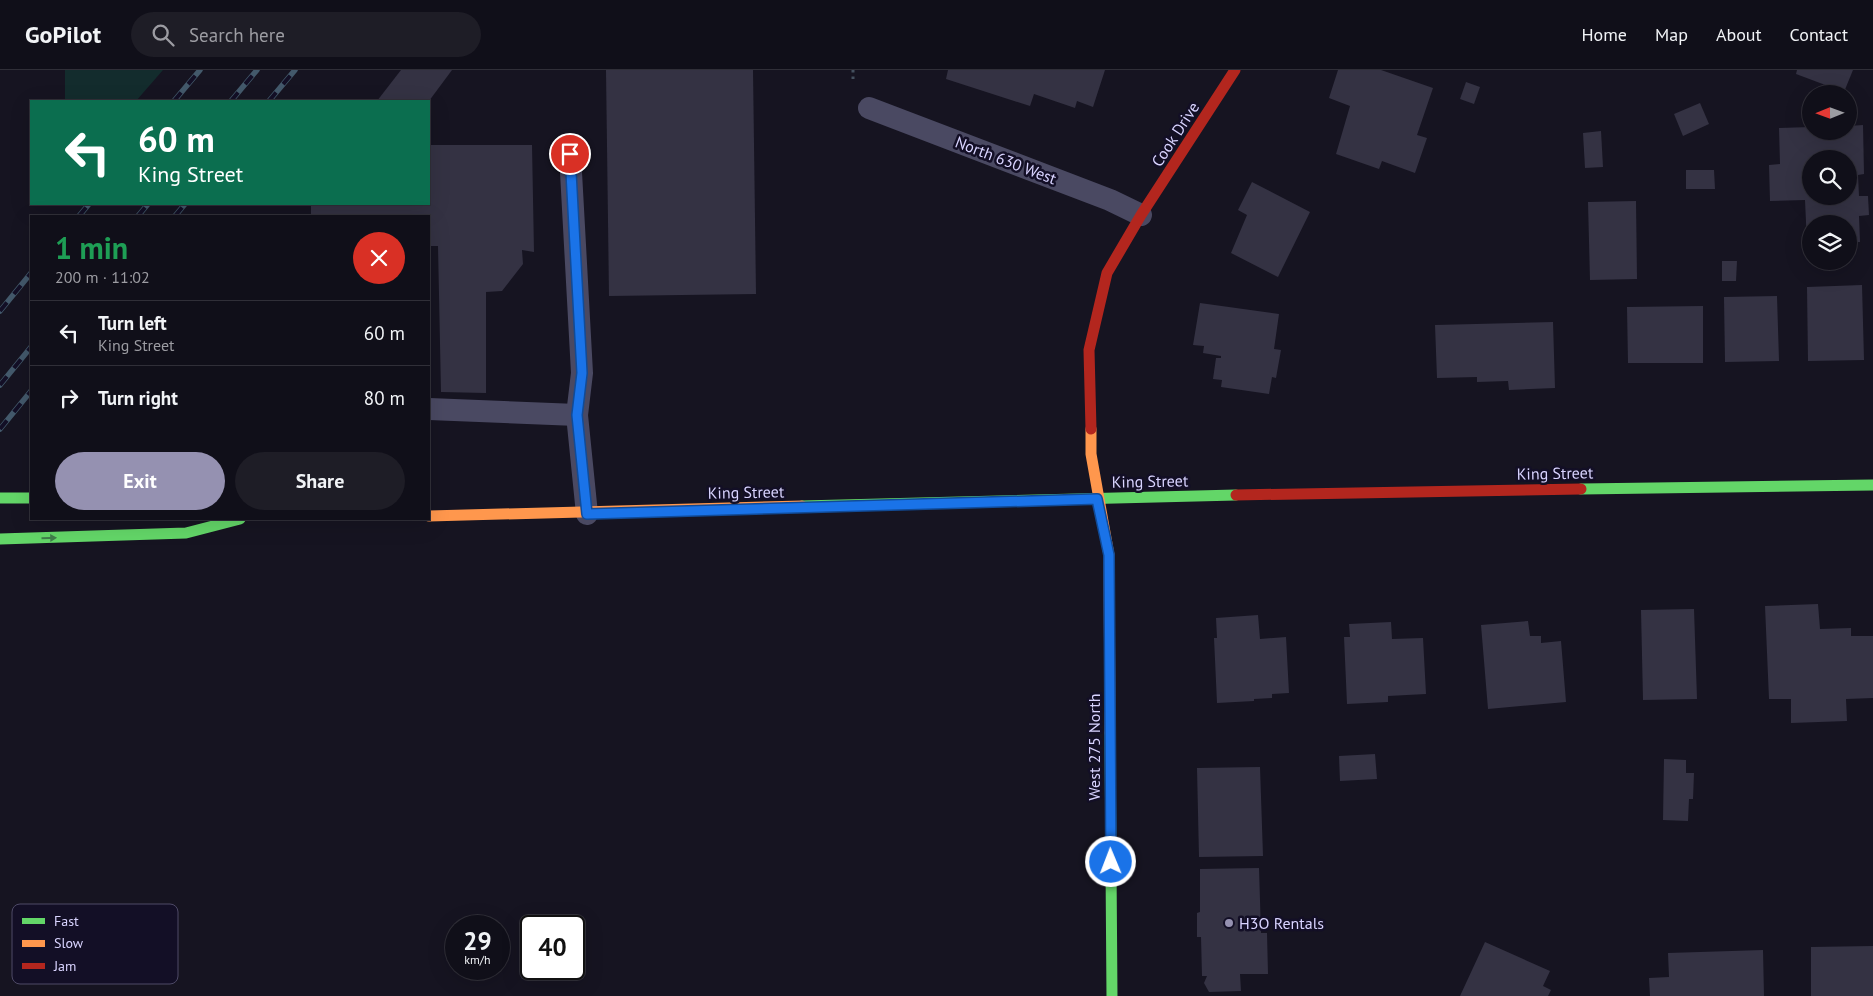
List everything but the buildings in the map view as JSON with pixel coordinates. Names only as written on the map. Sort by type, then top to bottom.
[{"type":"street","name":"Cook Drive","points":[[1097,499],[1091,454],[1088,350],[1107,273],[1141,215],[1235,70]]},
{"type":"street","name":"King Street","points":[[430,516],[587,514],[1369,492],[1873,485]]},
{"type":"street","points":[[0,498],[30,498]]},
{"type":"street","name":"West 275 North","points":[[1097,499],[1109,555],[1112,996]]},
{"type":"street","points":[[0,540],[186,533],[236,520]]},
{"type":"lane","name":"North 630 West","points":[[869,108],[1110,200],[1141,215]]},
{"type":"lane","points":[[570,154],[582,373],[577,415],[587,514]]},
{"type":"lane","points":[[430,409],[577,415]]},
{"type":"green space","points":[[65,70],[163,70],[137,100],[65,100]]},
{"type":"railway","points":[[175,100],[200,70]]},
{"type":"railway","points":[[232,100],[257,70]]},
{"type":"railway","points":[[270,100],[295,70]]},
{"type":"railway","points":[[80,215],[88,205]]},
{"type":"railway","points":[[139,215],[147,205]]},
{"type":"railway","points":[[176,215],[184,205]]},
{"type":"railway","points":[[0,311],[30,274]]},
{"type":"railway","points":[[0,385],[30,348]]},
{"type":"railway","points":[[0,429],[30,392]]},
{"type":"traffic: fast","points":[[1581,489],[1873,485]]},
{"type":"traffic: fast","points":[[802,506],[1236,495]]},
{"type":"traffic: fast","points":[[0,498],[30,498]]},
{"type":"traffic: fast","points":[[0,539],[186,533],[236,520]]},
{"type":"traffic: fast","points":[[1110,733],[1112,996]]},
{"type":"traffic: slow","points":[[1091,429],[1091,454],[1109,555],[1110,733]]},
{"type":"traffic: slow","points":[[430,516],[802,506]]},
{"type":"traffic: jam","points":[[1091,429],[1089,350],[1107,273],[1141,215],[1235,70]]},
{"type":"traffic: jam","points":[[1236,495],[1581,489]]},
{"type":"place","name":"H3O Rentals","points":[[1229,923]]},
{"type":"route","points":[[570,154],[582,373],[577,415],[587,514],[1097,499],[1109,555],[1111,862]]}]
